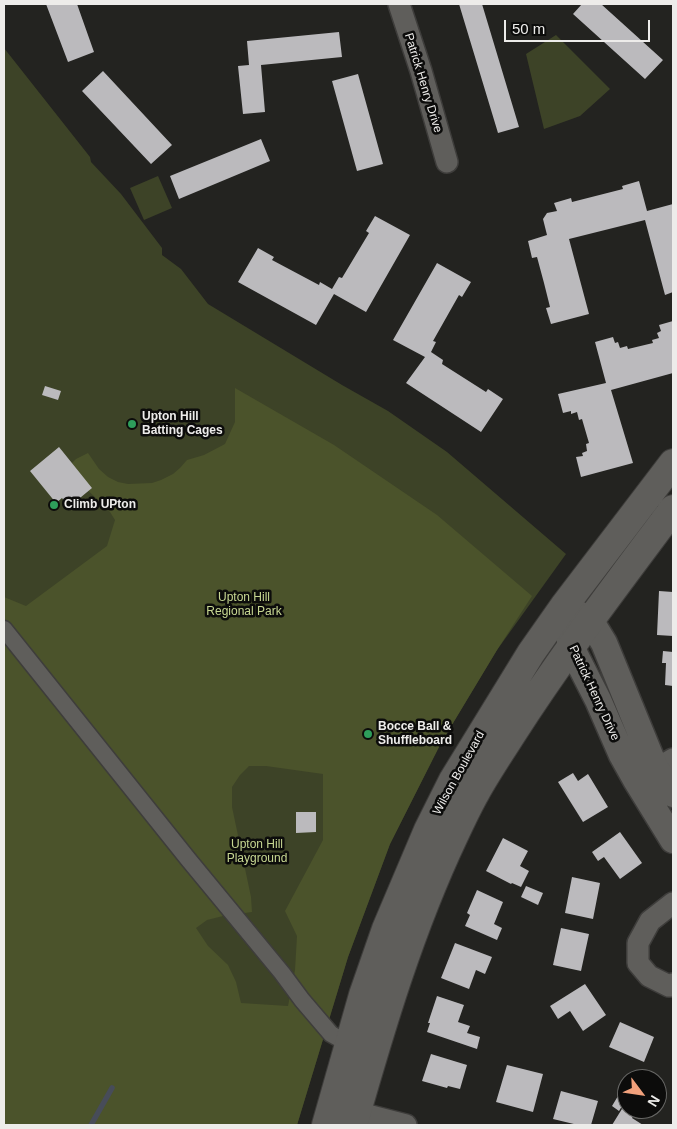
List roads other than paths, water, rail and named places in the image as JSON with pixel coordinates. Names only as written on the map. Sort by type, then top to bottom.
[{"type":"main road","name":"Wilson Boulevard","points":[[342,1117],[349,1044],[363,994],[386,929],[432,821],[453,780],[531,653],[564,606],[673,463]]},
{"type":"main road","name":"Wilson Boulevard","points":[[342,1117],[382,1026],[402,961],[428,895],[476,792],[541,689],[673,509]]},
{"type":"street","name":"Patrick Henry Drive","points":[[399,4],[421,71],[447,162]]},
{"type":"street","name":"Patrick Henry Drive","points":[[564,606],[571,647],[598,700],[622,755],[655,769]]},
{"type":"street","points":[[564,606],[590,620]]},
{"type":"street","name":"Patrick Henry Drive","points":[[590,620],[604,643],[655,769],[673,794]]},
{"type":"street","points":[[4,629],[302,1000],[331,1034],[349,1044]]},
{"type":"street","name":"Patrick Henry Drive","points":[[655,769],[650,805],[673,840]]},
{"type":"street","points":[[673,903],[650,921],[638,943],[638,963],[649,976],[669,986],[673,984]]},
{"type":"street","points":[[342,1117],[406,1125]]},
{"type":"waterway","points":[[91,1125],[112,1088]]},
{"type":"place","name":"Upton Hill Batting Cages","points":[[132,424]]},
{"type":"place","name":"Climb UPton","points":[[54,505]]},
{"type":"place","name":"Bocce Ball & Shuffleboard","points":[[368,734]]},
{"type":"park label","name":"Upton Hill Regional Park","points":[[244,605]]},
{"type":"park label","name":"Upton Hill Playground","points":[[257,852]]}]
